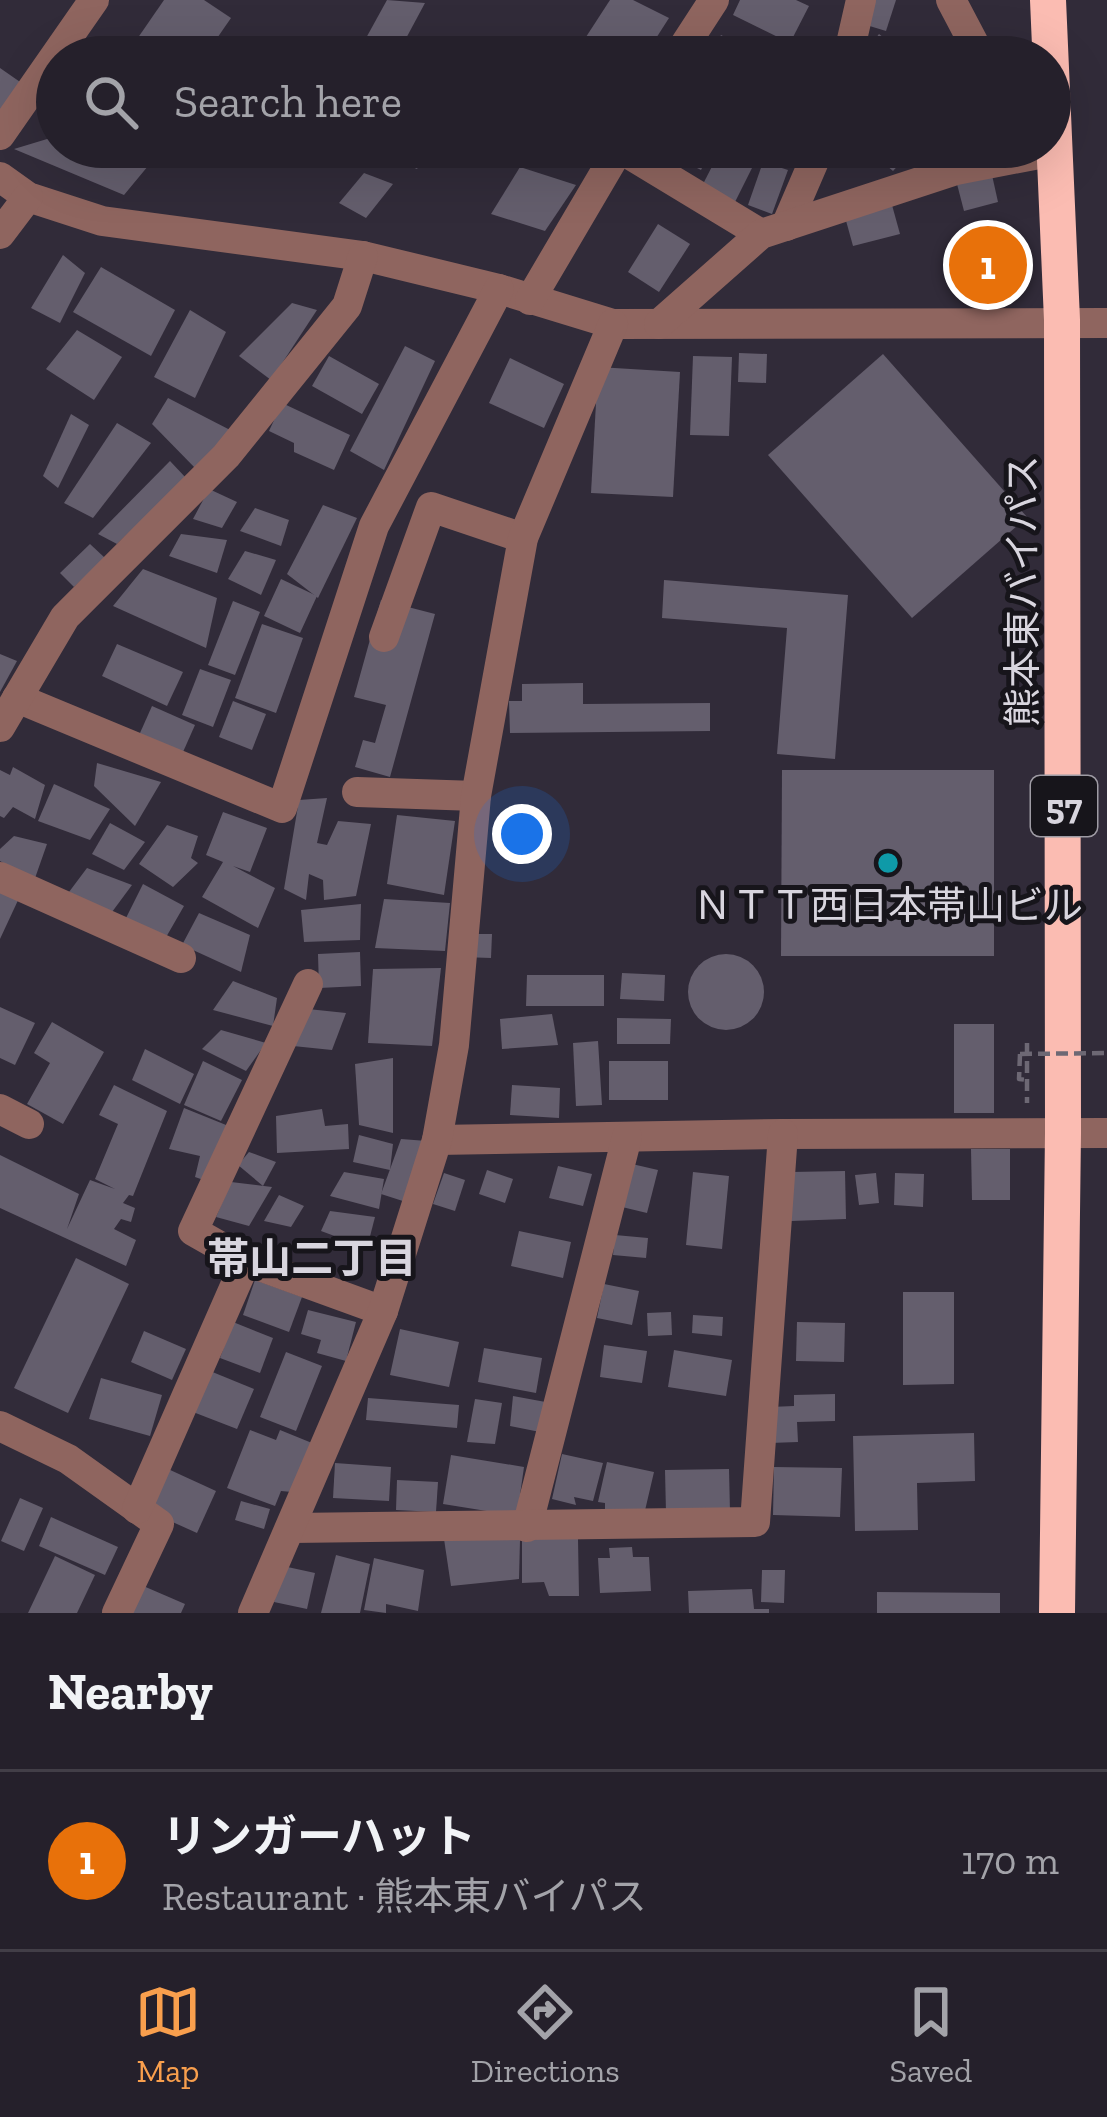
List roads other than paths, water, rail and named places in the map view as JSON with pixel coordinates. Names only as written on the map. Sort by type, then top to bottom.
[{"type":"highway","name":"熊本東バイパス","points":[[1048,0],[1049,36]]},
{"type":"highway","name":"熊本東バイパス","points":[[1056,168],[1063,320],[1063,1133],[1057,1613]]},
{"type":"street","points":[[69,36],[94,0]]},
{"type":"street","points":[[691,36],[714,0]]},
{"type":"street","points":[[853,36],[861,0]]},
{"type":"street","points":[[951,0],[970,36]]},
{"type":"street","points":[[0,135],[36,83]]},
{"type":"street","points":[[530,300],[608,168]]},
{"type":"street","points":[[659,168],[773,230],[966,168]]},
{"type":"street","points":[[659,324],[773,230],[808,168]]},
{"type":"street","points":[[0,177],[28,197],[103,221],[364,256],[499,289],[613,324],[1107,323]]},
{"type":"street","points":[[0,234],[28,197]]},
{"type":"street","points":[[0,727],[65,617],[226,456],[347,306],[364,256]]},
{"type":"street","points":[[17,698],[282,808],[374,526],[499,289]]},
{"type":"street","points":[[254,1613],[383,1311],[437,1140],[454,1045],[476,796],[523,538],[613,324]]},
{"type":"street","points":[[384,637],[430,507],[523,538]]},
{"type":"street","points":[[357,792],[476,796]]},
{"type":"street","points":[[0,877],[181,958]]},
{"type":"street","points":[[308,984],[193,1231],[246,1262],[383,1311]]},
{"type":"street","points":[[0,1109],[29,1124]]},
{"type":"street","points":[[437,1140],[1107,1133]]},
{"type":"street","points":[[291,1528],[755,1522],[783,1134]]},
{"type":"street","points":[[527,1527],[626,1137]]},
{"type":"street","points":[[137,1509],[246,1262]]},
{"type":"street","points":[[0,1426],[68,1460],[159,1524],[117,1613]]},
{"type":"place","name":"リンガーハット","points":[[988,265]]},
{"type":"place","name":"ＮＴＴ西日本帯山ビル","points":[[888,863]]},
{"type":"district","name":"帯山二丁目","points":[[312,1258]]}]
